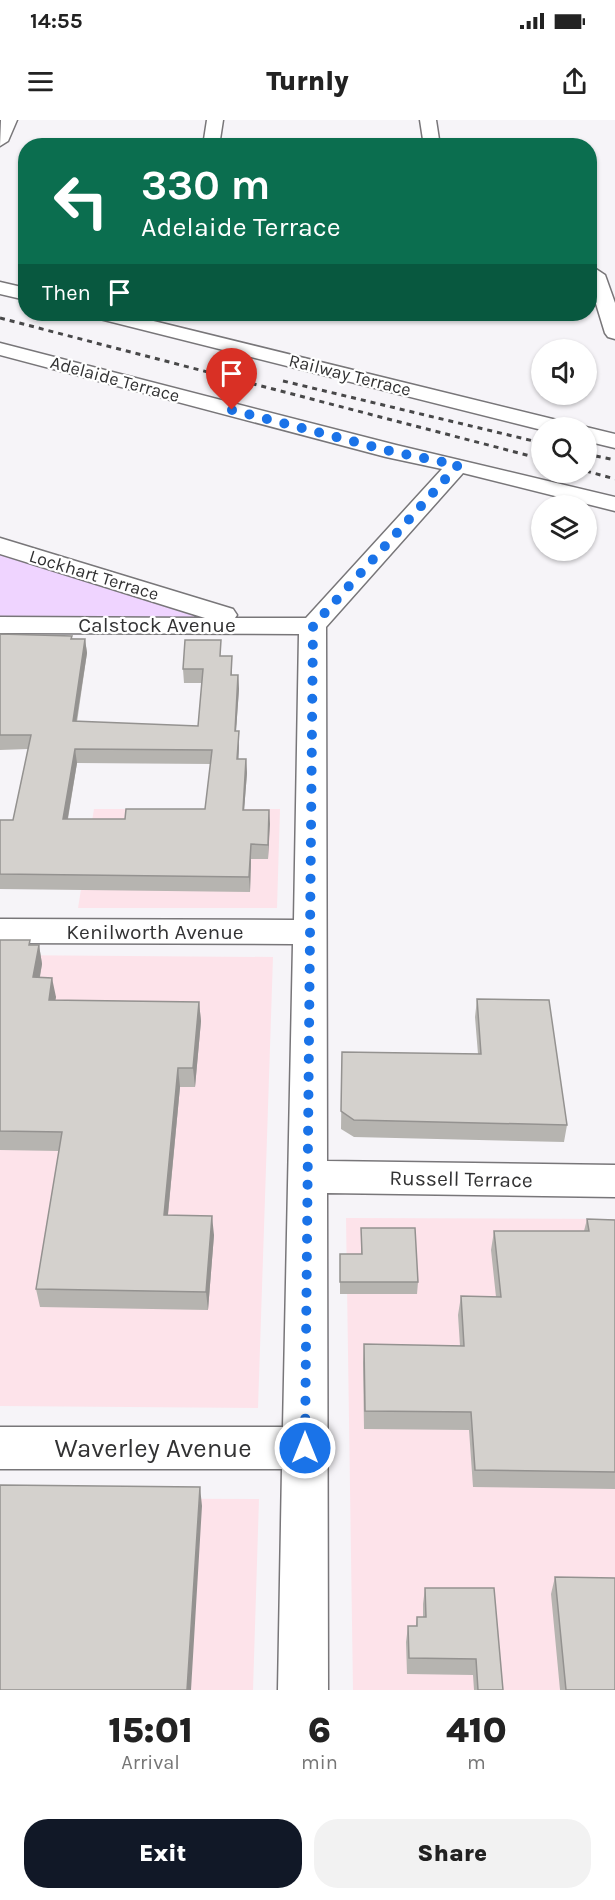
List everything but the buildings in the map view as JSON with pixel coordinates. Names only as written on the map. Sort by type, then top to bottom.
[{"type":"street","points":[[0,141],[9,120]]},
{"type":"street","points":[[212,138],[215,120]]},
{"type":"street","points":[[428,120],[431,138]]},
{"type":"street","points":[[600,275],[615,333]]},
{"type":"street","points":[[0,288],[18,292]]},
{"type":"street","name":"Railway Terrace","points":[[131,321],[531,421]]},
{"type":"street","name":"Adelaide Terrace","points":[[0,349],[394,452],[458,465],[615,504]]},
{"type":"street","points":[[597,437],[615,441]]},
{"type":"street","points":[[303,1690],[313,626],[458,465]]},
{"type":"street","name":"Lockhart Terrace","points":[[0,546],[257,626]]},
{"type":"street","name":"Calstock Avenue","points":[[0,625],[313,626]]},
{"type":"street","name":"Kenilworth Avenue","points":[[0,931],[310,932]]},
{"type":"street","name":"Russell Terrace","points":[[308,1177],[615,1181]]},
{"type":"street","name":"Waverley Avenue","points":[[0,1448],[305,1448]]},
{"type":"shaded area","points":[[0,553],[203,618],[0,617]]},
{"type":"shaded area","points":[[94,809],[280,809],[277,908],[78,908]]},
{"type":"shaded area","points":[[0,955],[273,957],[258,1408],[0,1406]]},
{"type":"shaded area","points":[[346,1218],[615,1219],[615,1690],[353,1690]]},
{"type":"shaded area","points":[[0,1498],[259,1499],[253,1690],[0,1690]]},
{"type":"railway","points":[[0,318],[531,456]]},
{"type":"railway","points":[[283,381],[531,440]]},
{"type":"railway","points":[[597,456],[615,460]]},
{"type":"railway","points":[[597,474],[615,479]]},
{"type":"route","points":[[232,410],[394,452],[458,465],[313,626],[305,1448]]}]
